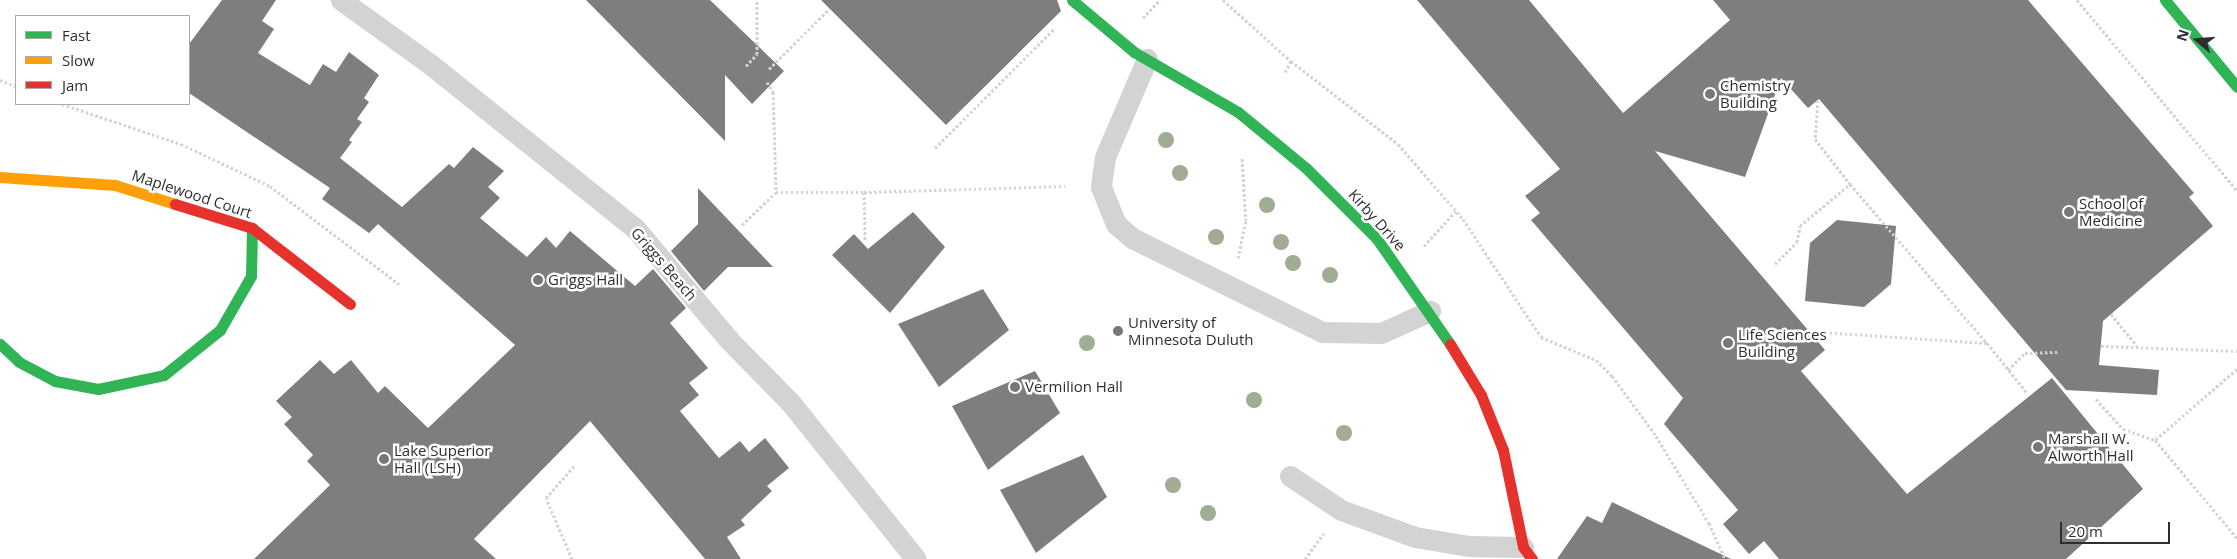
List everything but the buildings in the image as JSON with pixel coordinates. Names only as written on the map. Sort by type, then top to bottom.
[{"type":"street","name":"Kirby Drive","points":[[1072,0],[1148,59],[1238,112],[1306,168],[1377,238],[1430,311],[1482,395],[1504,450],[1528,553]]},
{"type":"street","points":[[2165,0],[2237,87]]},
{"type":"street","name":"Maplewood Court","points":[[0,177],[114,184],[252,228],[350,304]]},
{"type":"street","points":[[0,344],[41,374],[81,386],[131,385],[164,375],[220,330],[251,276],[252,228]]},
{"type":"lane","name":"Griggs Beach","points":[[340,0],[430,64],[635,228],[728,339],[790,402],[916,559]]},
{"type":"lane","points":[[1148,59],[1105,157],[1101,187],[1116,224],[1132,238],[1322,332],[1381,333],[1430,311]]},
{"type":"lane","points":[[1290,476],[1341,510],[1415,538],[1528,553]]},
{"type":"path","points":[[746,66],[757,54],[757,0]]},
{"type":"path","points":[[1139,22],[1160,0]]},
{"type":"path","points":[[1223,0],[1291,61],[1398,144],[1456,211],[1541,337],[1596,360],[1612,376],[1656,436],[1709,523],[1725,559]]},
{"type":"path","points":[[2077,0],[2237,191]]},
{"type":"path","points":[[769,69],[830,8]]},
{"type":"path","points":[[935,148],[1061,22]]},
{"type":"path","points":[[1285,72],[1291,61]]},
{"type":"path","points":[[0,80],[15,86]]},
{"type":"path","points":[[767,82],[773,92],[776,192]]},
{"type":"path","points":[[1818,100],[1815,139],[1850,184],[1987,343],[2028,394]]},
{"type":"path","points":[[65,105],[180,144],[270,186],[400,284]]},
{"type":"path","points":[[1238,261],[1246,220],[1242,151]]},
{"type":"path","points":[[1775,264],[1797,242],[1800,226],[1850,184]]},
{"type":"path","points":[[742,225],[776,192],[864,192],[1065,186]]},
{"type":"path","points":[[864,192],[865,240]]},
{"type":"path","points":[[1417,254],[1456,211]]},
{"type":"path","points":[[2111,314],[2137,347]]},
{"type":"path","points":[[1814,337],[1821,332],[1987,343]]},
{"type":"path","points":[[2100,346],[2237,351]]},
{"type":"path","points":[[2008,370],[2025,353],[2059,352]]},
{"type":"path","points":[[2155,440],[2237,369]]},
{"type":"path","points":[[2096,399],[2123,429],[2155,440],[2237,538]]},
{"type":"path","points":[[572,559],[546,498],[575,465]]},
{"type":"traffic: fast","points":[[1072,0],[1134,52],[1238,112],[1306,168],[1377,239],[1450,344]]},
{"type":"traffic: fast","points":[[2165,0],[2237,87]]},
{"type":"traffic: fast","points":[[0,344],[19,362],[55,381],[98,389],[164,375],[220,330],[251,276],[252,228]]},
{"type":"traffic: slow","points":[[0,177],[115,185],[175,204]]},
{"type":"traffic: jam","points":[[175,204],[252,228],[350,304]]},
{"type":"traffic: jam","points":[[1450,344],[1481,395],[1503,450],[1523,547],[1532,559]]},
{"type":"place","name":"Chemistry Building","points":[[1710,94]]},
{"type":"place","name":"School of Medicine","points":[[2069,212]]},
{"type":"place","name":"Griggs Hall","points":[[538,280]]},
{"type":"place","name":"University of Minnesota Duluth","points":[[1118,331]]},
{"type":"place","name":"Life Sciences Building","points":[[1728,343]]},
{"type":"place","name":"Vermilion Hall","points":[[1015,387]]},
{"type":"place","name":"Marshall W. Alworth Hall","points":[[2038,447]]},
{"type":"place","name":"Lake Superior Hall (LSH)","points":[[384,459]]}]
